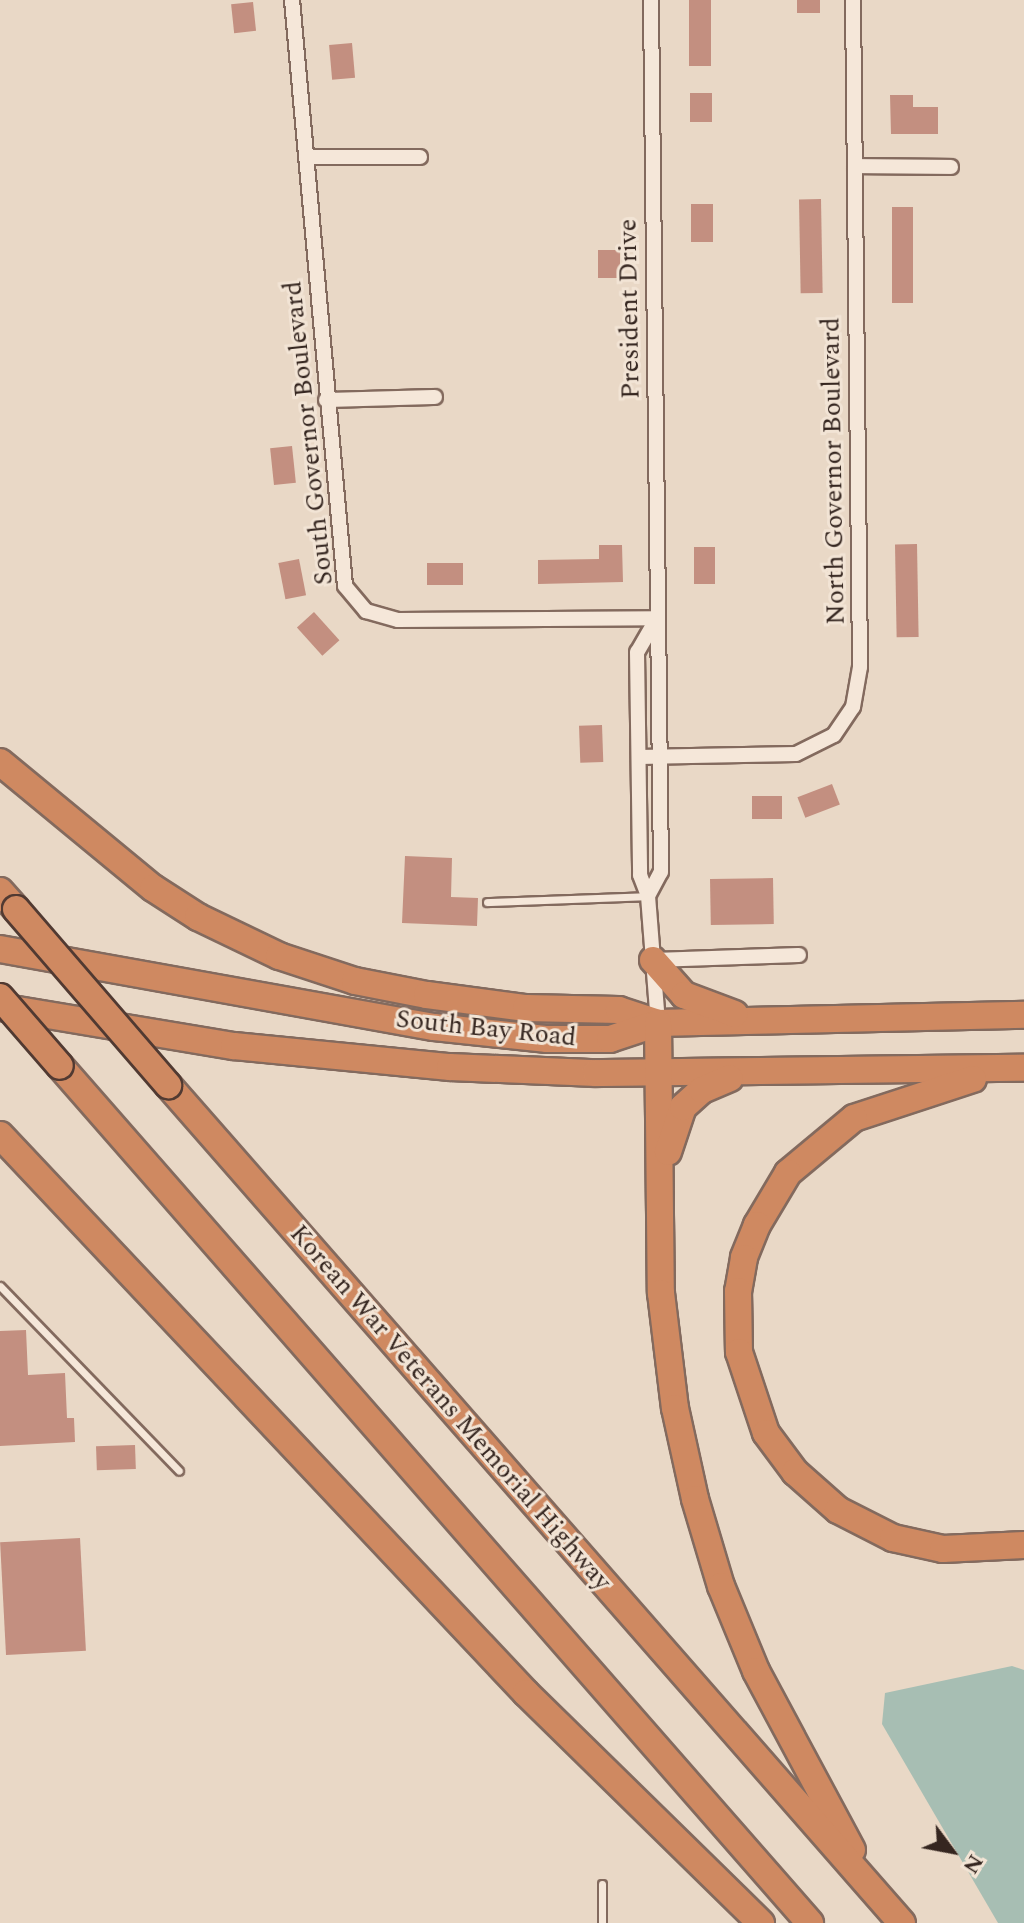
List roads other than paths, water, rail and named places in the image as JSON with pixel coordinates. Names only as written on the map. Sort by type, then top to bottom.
[{"type":"highway","points":[[0,762],[153,888],[198,917],[292,961],[355,981],[470,1002],[619,1010],[658,1023],[659,1199],[668,1362],[707,1543],[778,1718],[874,1892]]},
{"type":"highway","name":"Korean War Veterans Memorial Highway","points":[[8,900],[902,1923]]},
{"type":"highway","name":"South Bay Road","points":[[0,949],[485,1034],[610,1039],[658,1023],[1024,1015]]},
{"type":"highway","points":[[653,960],[684,995],[753,1020]]},
{"type":"highway","points":[[0,997],[810,1923]]},
{"type":"highway","name":"South Bay Road","points":[[0,1007],[164,1035],[351,1059],[535,1072],[1018,1068]]},
{"type":"highway","points":[[1018,1068],[881,1106],[830,1133],[788,1173],[757,1225],[740,1280],[737,1323],[744,1376],[766,1433],[795,1472],[838,1510],[893,1538],[943,1549],[1024,1545]]},
{"type":"highway","points":[[659,1199],[672,1128],[683,1107],[702,1090],[747,1072]]},
{"type":"highway","points":[[0,1135],[526,1693],[761,1923]]},
{"type":"street","name":"South Governor Boulevard","points":[[292,0],[345,586],[366,611],[398,620],[657,618]]},
{"type":"street","name":"President Drive","points":[[648,896],[661,872],[651,0]]},
{"type":"street","name":"North Governor Boulevard","points":[[639,757],[796,754],[834,735],[853,707],[860,667],[853,0]]},
{"type":"street","points":[[307,157],[420,157]]},
{"type":"street","points":[[855,166],[951,167]]},
{"type":"street","points":[[326,400],[435,397]]},
{"type":"street","name":"President Drive","points":[[657,618],[637,652],[640,875],[648,896],[658,1023]]},
{"type":"street","points":[[653,960],[799,955]]},
{"type":"lane","points":[[487,902],[648,896]]},
{"type":"lane","points":[[0,1286],[179,1471]]},
{"type":"lane","points":[[602,1884],[602,1923]]}]
